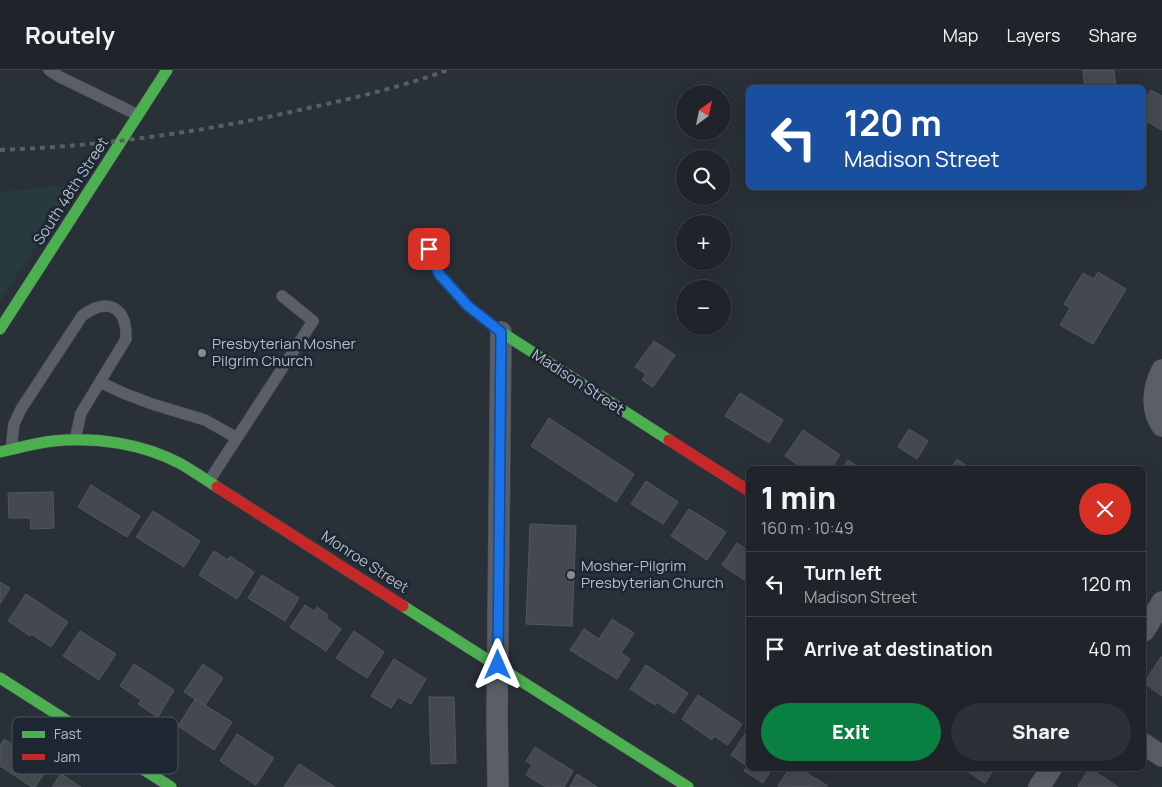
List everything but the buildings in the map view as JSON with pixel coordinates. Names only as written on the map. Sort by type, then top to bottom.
[{"type":"street","name":"South 48th Street","points":[[0,329],[168,70]]},
{"type":"street","name":"Madison Street","points":[[429,249],[439,274],[468,306],[501,332],[746,489]]},
{"type":"street","points":[[498,787],[496,717],[501,332]]},
{"type":"street","points":[[1161,424],[1154,403],[1154,396],[1162,370]]},
{"type":"street","name":"Monroe Street","points":[[6,450],[52,441],[104,441],[138,447],[181,464],[688,787]]},
{"type":"street","points":[[1146,628],[1162,602]]},
{"type":"street","points":[[0,678],[61,717]]},
{"type":"street","points":[[1146,745],[1162,756]]},
{"type":"street","points":[[1039,787],[1050,771]]},
{"type":"street","points":[[151,774],[171,787]]},
{"type":"lane","points":[[49,70],[138,115]]},
{"type":"lane","points":[[209,481],[313,321],[282,296]]},
{"type":"lane","points":[[6,450],[20,409],[82,316],[94,307],[110,306],[122,314],[126,326],[126,339],[81,414],[75,440]]},
{"type":"lane","points":[[100,382],[152,404],[205,420],[237,438]]},
{"type":"green space","points":[[77,184],[0,301],[0,192]]},
{"type":"railway","points":[[0,150],[79,145],[196,130],[274,116],[364,95],[448,70]]},
{"type":"traffic: fast","points":[[0,329],[167,70]]},
{"type":"traffic: fast","points":[[429,249],[439,274],[468,306],[501,332],[669,440]]},
{"type":"traffic: fast","points":[[0,452],[53,441],[86,440],[118,443],[135,446],[166,457],[181,464],[217,487]]},
{"type":"traffic: fast","points":[[403,606],[688,787]]},
{"type":"traffic: fast","points":[[0,678],[61,717]]},
{"type":"traffic: fast","points":[[151,774],[171,787]]},
{"type":"traffic: jam","points":[[669,440],[746,489]]},
{"type":"traffic: jam","points":[[217,487],[403,606]]},
{"type":"place","name":"Presbyterian Mosher Pilgrim Church","points":[[202,353]]},
{"type":"place","name":"Mosher-Pilgrim Presbyterian Church","points":[[571,575]]},
{"type":"route","points":[[429,249],[439,274],[468,306],[501,332],[498,665]]}]
